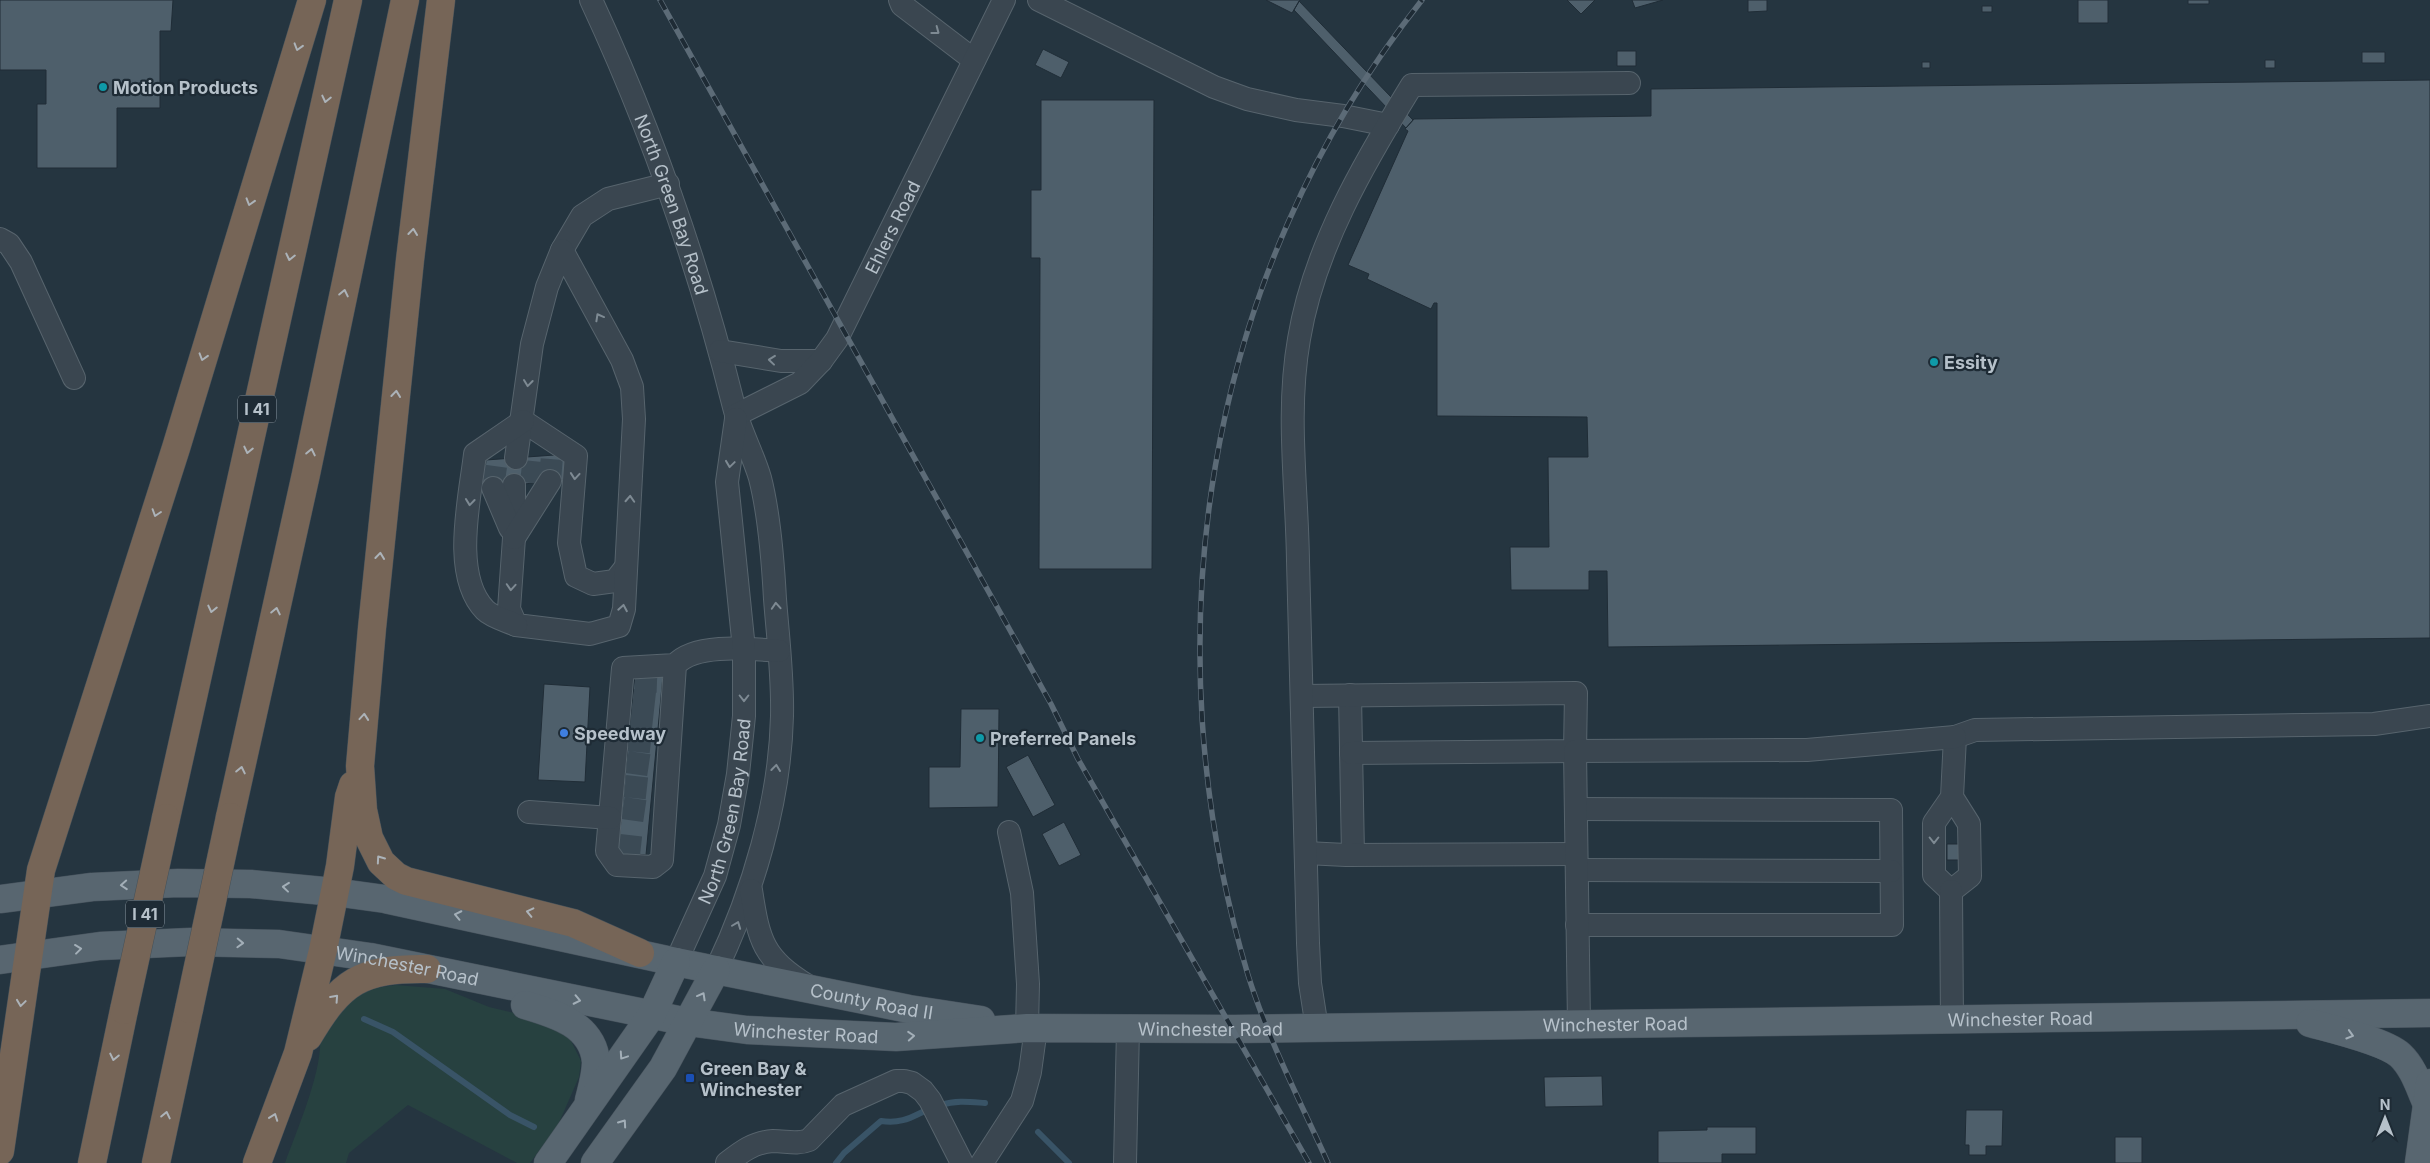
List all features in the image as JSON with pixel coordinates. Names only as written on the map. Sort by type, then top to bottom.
[{"type":"highway","points":[[0,1151],[41,870],[176,448],[312,0]]},
{"type":"highway","name":"I 41","points":[[92,1163],[166,818],[348,0]]},
{"type":"highway","points":[[156,1163],[304,484],[405,0]]},
{"type":"highway","points":[[442,0],[410,260],[372,628],[360,766],[363,810],[369,838],[381,862],[396,876],[437,890],[573,922],[640,953]]},
{"type":"highway","points":[[257,1163],[298,1053],[323,950],[349,797],[360,766]]},
{"type":"highway","points":[[298,1053],[337,994],[353,982],[372,973],[386,970],[434,970]]},
{"type":"main road","points":[[0,899],[92,887],[178,883],[251,884],[334,892],[385,899],[716,970]]},
{"type":"main road","name":"Winchester Road","points":[[0,960],[100,946],[190,942],[279,944],[434,970],[651,1016],[688,1022],[764,1031],[896,1038],[1032,1028],[1317,1028],[2430,1013]]},
{"type":"main road","name":"North Green Bay Road","points":[[548,1163],[587,1110],[651,1016],[676,962]]},
{"type":"main road","points":[[434,970],[471,987],[561,1017],[583,1032],[590,1041],[596,1063],[587,1110]]},
{"type":"main road","name":"North Green Bay Road","points":[[595,1163],[663,1068],[716,970]]},
{"type":"main road","name":"County Road II","points":[[716,970],[909,1009],[1032,1028]]},
{"type":"main road","points":[[2287,1016],[2364,1039],[2396,1052],[2428,1092],[2419,1163]]},
{"type":"street","name":"North Green Bay Road","points":[[591,0],[652,139],[711,314],[736,415],[760,478],[773,566],[780,651],[782,717],[775,776],[766,830],[751,886],[736,928],[716,970]]},
{"type":"street","points":[[900,0],[902,5],[974,60]]},
{"type":"street","name":"Ehlers Road","points":[[736,415],[800,383],[821,360],[842,330],[885,238],[1004,0]]},
{"type":"street","points":[[1039,0],[1214,87],[1248,99],[1296,110],[1388,124]]},
{"type":"street","points":[[1317,1028],[1310,973],[1293,432],[1293,379],[1299,338],[1310,292],[1328,243],[1354,187],[1388,124],[1412,85],[1629,83]]},
{"type":"street","points":[[523,421],[525,457],[523,421],[532,344],[547,287],[562,250],[582,216],[608,199],[668,184]]},
{"type":"street","points":[[0,239],[9,244],[21,262],[74,378]]},
{"type":"street","points":[[523,421],[475,454],[464,556],[469,586],[486,611],[516,625],[590,634],[618,626],[624,609],[634,419],[632,386],[622,360],[562,250]]},
{"type":"street","points":[[720,351],[781,360],[821,360]]},
{"type":"street","name":"North Green Bay Road","points":[[676,962],[715,876],[729,825],[738,774],[744,716],[744,649],[727,482],[736,415]]},
{"type":"street","points":[[523,421],[576,456],[569,543],[576,576],[593,584],[615,581],[626,568]]},
{"type":"street","points":[[514,538],[522,484],[514,538],[509,609],[516,625]]},
{"type":"street","points":[[668,697],[623,668],[625,720],[615,817],[607,851],[617,865],[630,868],[653,867],[662,860],[656,832],[663,744],[668,697],[680,659],[704,651],[744,649],[780,651]]},
{"type":"street","points":[[1302,696],[1576,693],[1579,1024]]},
{"type":"street","points":[[1350,695],[1353,855]]},
{"type":"street","points":[[1351,752],[1807,750],[1955,737],[1975,730],[2374,724],[2430,716]]},
{"type":"street","points":[[1952,1020],[1952,891],[1934,875],[1934,823],[1952,797],[1955,737]]},
{"type":"street","points":[[1952,797],[1969,824],[1970,876],[1952,891]]},
{"type":"street","points":[[1576,809],[1891,810],[1892,925],[1578,925]]},
{"type":"street","points":[[530,812],[615,817]]},
{"type":"street","points":[[982,1163],[1022,1101],[1030,1072],[1032,1028],[1022,894],[1008,832]]},
{"type":"street","points":[[1306,853],[1891,870]]},
{"type":"street","points":[[751,886],[762,941],[770,957],[785,972],[811,988]]},
{"type":"street","points":[[1125,1163],[1128,1029]]},
{"type":"street","points":[[727,1163],[743,1151],[759,1143],[774,1141],[802,1143],[809,1140],[844,1105],[896,1081],[912,1083],[923,1091],[934,1108],[962,1163]]},
{"type":"green space","points":[[396,985],[445,989],[489,1007],[535,1018],[567,1033],[581,1061],[579,1077],[558,1125],[530,1163],[517,1163],[408,1105],[349,1153],[346,1163],[285,1163],[313,1083],[320,1051],[320,1037],[353,995],[375,988]]},
{"type":"building","name":"Motion Products","points":[[0,0],[173,0],[171,31],[160,31],[160,108],[117,108],[117,168],[37,168],[37,104],[46,104],[46,70],[0,70]]},
{"type":"building","points":[[1266,0],[1300,0],[1292,13]]},
{"type":"building","points":[[1567,0],[1595,0],[1581,14]]},
{"type":"building","points":[[1632,0],[1663,0],[1635,8]]},
{"type":"building","points":[[1748,0],[1767,0],[1767,11],[1748,12]]},
{"type":"building","points":[[2078,0],[2108,0],[2108,23],[2078,23]]},
{"type":"building","points":[[2188,0],[2209,0],[2209,4],[2188,4]]},
{"type":"building","points":[[1299,1],[1413,120],[1406,128],[1294,10]]},
{"type":"building","points":[[1982,6],[1992,6],[1992,12],[1982,12]]},
{"type":"building","points":[[1043,49],[1069,62],[1061,78],[1035,65]]},
{"type":"building","points":[[1617,51],[1636,51],[1636,66],[1617,66]]},
{"type":"building","points":[[2362,52],[2385,52],[2385,63],[2362,63]]},
{"type":"building","points":[[2265,60],[2275,60],[2275,68],[2265,68]]},
{"type":"building","points":[[1922,62],[1930,62],[1930,68],[1922,68]]},
{"type":"building","name":"Essity","points":[[2430,80],[2430,638],[1608,647],[1607,571],[1589,571],[1589,590],[1511,590],[1510,547],[1549,547],[1548,457],[1588,457],[1587,417],[1437,416],[1437,303],[1434,303],[1431,309],[1367,279],[1369,274],[1348,265],[1408,131],[1405,129],[1414,119],[1651,116],[1651,89]]},
{"type":"building","points":[[1041,100],[1154,100],[1152,569],[1039,569],[1040,258],[1031,258],[1031,190],[1041,190]]},
{"type":"building","points":[[568,454],[566,479],[483,489],[486,460]]},
{"type":"building","points":[[635,674],[663,676],[646,855],[618,852]]},
{"type":"building","name":"Speedway","points":[[544,684],[590,687],[585,782],[538,780]]},
{"type":"building","name":"Preferred Panels","points":[[961,709],[999,709],[998,807],[929,808],[929,767],[960,767]]},
{"type":"building","points":[[1028,755],[1055,805],[1033,817],[1006,767]]},
{"type":"building","points":[[1064,822],[1081,855],[1059,866],[1042,834]]},
{"type":"building","points":[[1947,844],[1963,844],[1963,860],[1947,860]]},
{"type":"building","points":[[1602,1076],[1603,1106],[1545,1107],[1544,1077]]},
{"type":"building","points":[[1966,1110],[2003,1110],[2002,1146],[1986,1146],[1986,1155],[1969,1155],[1969,1145],[1965,1145]]},
{"type":"building","points":[[1707,1127],[1756,1127],[1756,1154],[1722,1154],[1722,1163],[1658,1163],[1658,1131],[1707,1130]]},
{"type":"building","points":[[2115,1137],[2142,1137],[2142,1163],[2115,1163]]},
{"type":"waterway","points":[[364,1019],[393,1032],[510,1115],[534,1127]]},
{"type":"waterway","points":[[836,1163],[844,1153],[881,1121],[899,1121],[952,1102],[985,1103]]},
{"type":"waterway","points":[[1038,1132],[1069,1163]]},
{"type":"tunnel","points":[[550,481],[552,455]]},
{"type":"tunnel","points":[[531,483],[534,456]]},
{"type":"tunnel","points":[[493,488],[497,459]]},
{"type":"tunnel","points":[[635,681],[662,682]]},
{"type":"tunnel","points":[[633,700],[660,703]]},
{"type":"tunnel","points":[[631,718],[658,721]]},
{"type":"tunnel","points":[[629,740],[656,743]]},
{"type":"tunnel","points":[[627,762],[654,766]]},
{"type":"tunnel","points":[[625,786],[652,789]]},
{"type":"tunnel","points":[[623,808],[650,812]]},
{"type":"tunnel","points":[[619,845],[646,848]]},
{"type":"railway","points":[[660,0],[1051,704],[1078,759],[1309,1163]]},
{"type":"railway","points":[[1328,1163],[1285,1070],[1256,999],[1248,975],[1218,849],[1202,721],[1201,592],[1215,466],[1244,342],[1288,222],[1348,107],[1422,0]]},
{"type":"place","name":"Motion Products","points":[[103,87]]},
{"type":"place","name":"Essity","points":[[1934,362]]},
{"type":"place","name":"Speedway","points":[[564,733]]},
{"type":"place","name":"Preferred Panels","points":[[980,738]]},
{"type":"place","name":"Green Bay & Winchester","points":[[690,1078]]}]
